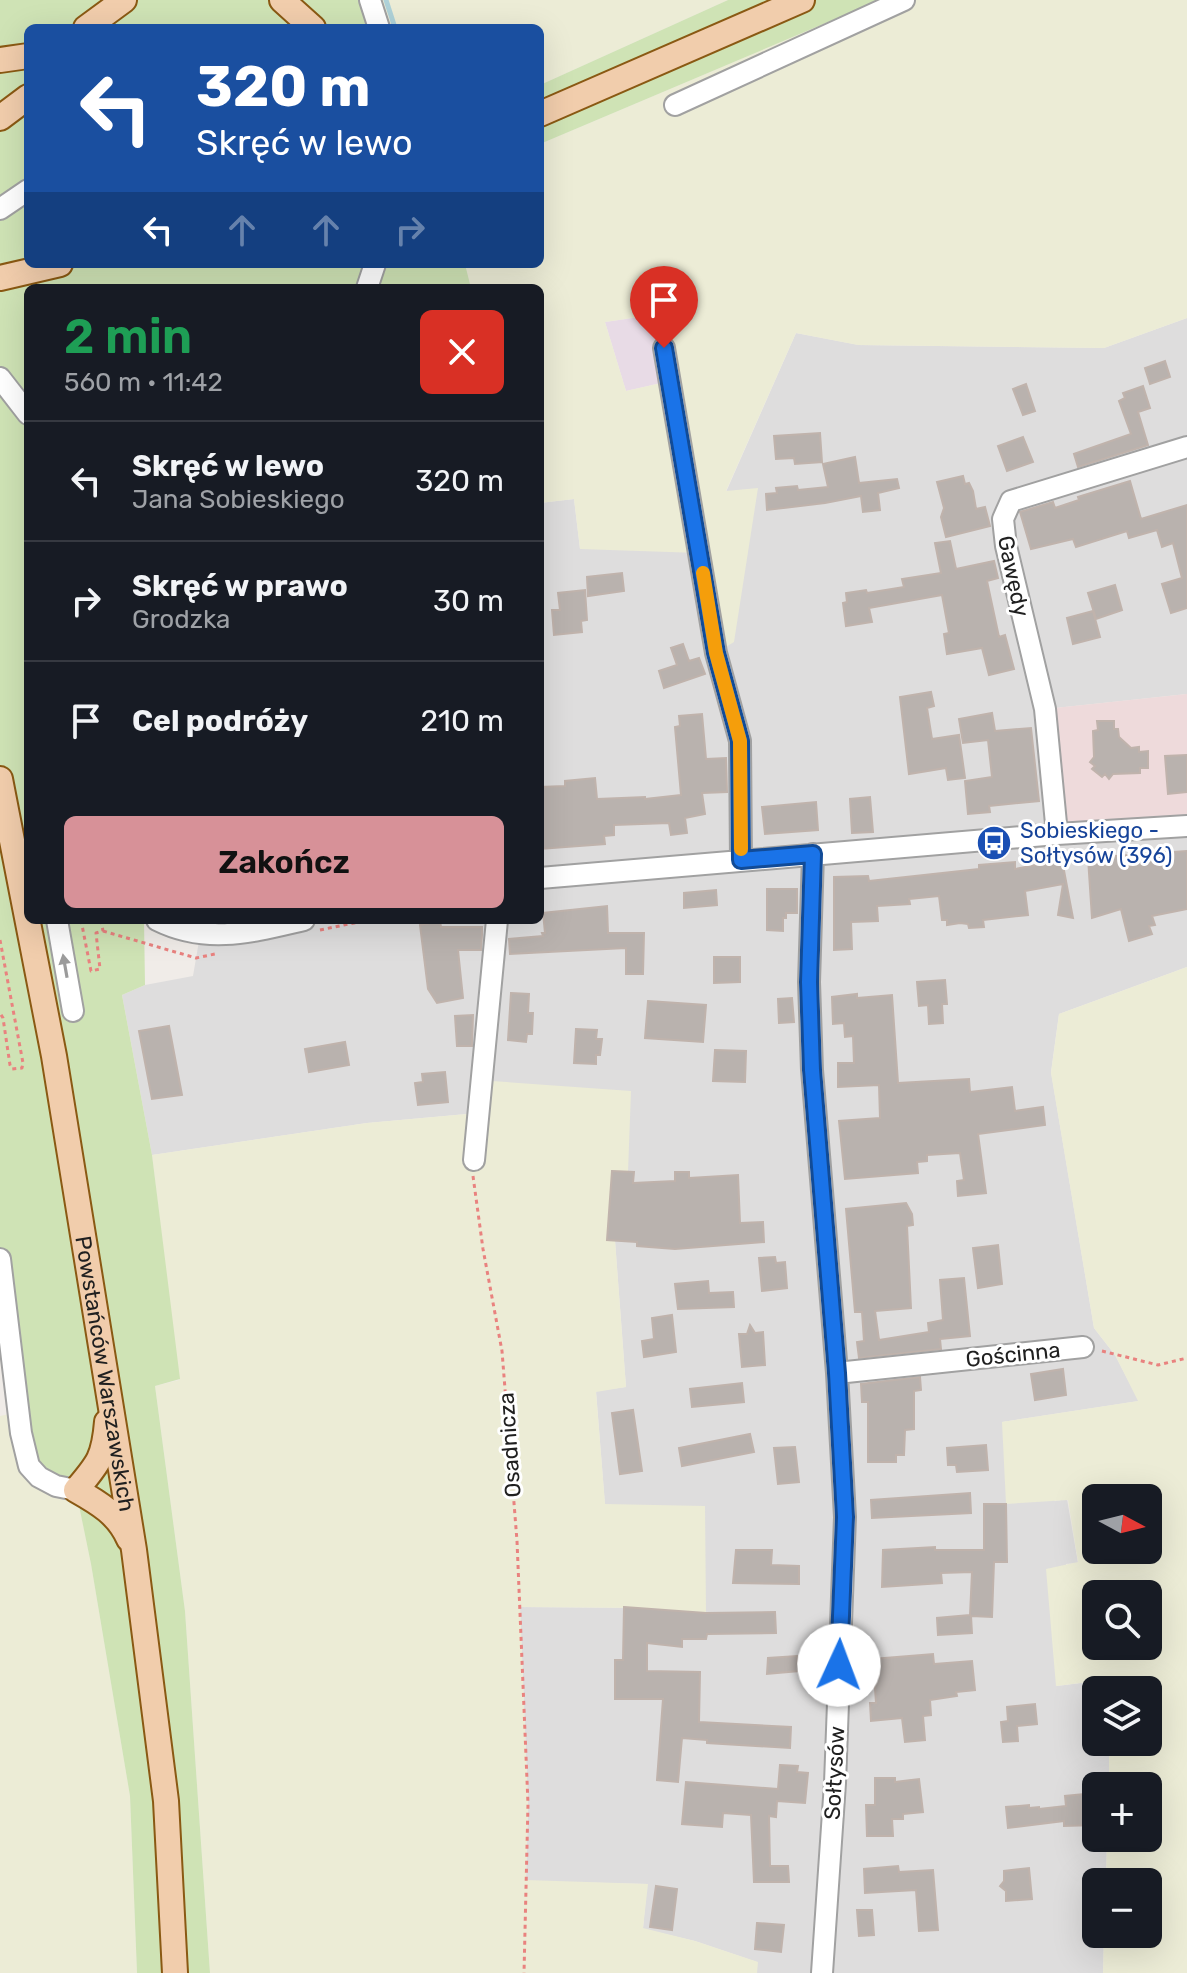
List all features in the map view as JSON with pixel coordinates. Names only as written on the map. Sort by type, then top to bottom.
[{"type":"main road","points":[[282,0],[309,24]]},
{"type":"main road","points":[[544,112],[802,0]]},
{"type":"main road","points":[[0,60],[24,57]]},
{"type":"main road","points":[[0,118],[24,100]]},
{"type":"main road","points":[[8,276],[43,268]]},
{"type":"main road","name":"Powstańców Warszawskich","points":[[1,790],[24,905]]},
{"type":"main road","name":"Powstańców Warszawskich","points":[[28,924],[54,1056],[134,1550],[166,1801],[175,1973]]},
{"type":"main road","points":[[110,1396],[106,1442],[100,1463],[76,1490],[106,1508],[122,1525],[134,1550]]},
{"type":"street","points":[[370,0],[378,24]]},
{"type":"street","points":[[675,105],[904,0]]},
{"type":"street","points":[[0,209],[24,193]]},
{"type":"street","points":[[664,348],[716,653],[740,741],[741,860]]},
{"type":"street","points":[[0,378],[24,409]]},
{"type":"street","name":"Gawędy","points":[[1057,834],[1045,709],[1004,539],[1003,519],[1011,501],[1187,447]]},
{"type":"street","points":[[544,878],[1057,834],[1187,826]]},
{"type":"street","name":"Sołtysów","points":[[813,854],[809,982],[812,1070],[837,1373],[845,1517],[835,1783],[822,1973]]},
{"type":"street","points":[[58,924],[73,1011]]},
{"type":"street","points":[[165,924],[201,935],[253,931],[285,924]]},
{"type":"street","points":[[474,1160],[497,924]]},
{"type":"street","points":[[0,1259],[21,1433],[29,1466],[39,1477],[56,1486],[76,1490]]},
{"type":"street","name":"Gościnna","points":[[837,1373],[1083,1347]]},
{"type":"path","points":[[82,924],[91,971],[100,969],[96,933],[103,931],[196,958]]},
{"type":"path","points":[[102,924],[103,931]]},
{"type":"path","points":[[0,940],[23,1063],[18,1070],[10,1065],[0,1013]]},
{"type":"path","name":"Osadnicza","points":[[474,1160],[473,1187],[502,1351],[517,1541],[528,1804],[524,1973]]},
{"type":"path","name":"Gościnna","points":[[1083,1347],[1158,1365],[1187,1358]]},
{"type":"shaded area","points":[[660,314],[670,381],[626,391],[605,322]]},
{"type":"shaded area","points":[[1187,318],[1187,694],[1046,709],[1187,826],[1187,967],[1059,1014],[1051,1072],[1094,1328],[1115,1355],[1139,1401],[1002,1422],[1055,1501],[1067,1499],[1078,1563],[1066,1564],[1057,1686],[1082,1683],[1082,1756],[1110,1756],[1110,1772],[1082,1772],[1082,1852],[1107,1852],[1106,1868],[1082,1868],[1082,1948],[1104,1948],[1103,1973],[757,1973],[757,1962],[695,1941],[643,1929],[647,1884],[526,1881],[528,1804],[520,1607],[648,1608],[685,1612],[605,1505],[596,1391],[626,1387],[615,1241],[607,1240],[612,1171],[492,1081],[486,1050],[478,1113],[367,1123],[152,1155],[122,995],[145,985],[193,976],[200,935],[168,924],[544,924],[544,503],[574,499],[580,549],[758,489],[726,492],[796,333],[859,345],[1104,348]]},
{"type":"shaded area","points":[[1187,694],[1187,826],[1057,834],[1045,709]]},
{"type":"green space","points":[[0,0],[375,0],[382,24],[24,24],[24,268],[466,268],[470,284],[24,284],[24,924],[144,924],[145,985],[122,995],[152,1155],[180,1379],[155,1386],[185,1611],[210,1973],[137,1973],[130,1796],[91,1564],[76,1491],[39,1477],[0,1259]]},
{"type":"green space","points":[[375,0],[728,0],[544,83],[544,24],[382,24]]},
{"type":"green space","points":[[728,0],[880,0],[544,142],[544,83]]},
{"type":"green space","points":[[880,0],[1187,0],[1187,318],[1104,348],[858,345],[796,333],[726,491],[758,488],[734,642],[716,653],[699,553],[580,549],[574,499],[544,503],[544,284],[470,284],[466,268],[544,268],[544,142]],"holes":[[[659,314],[670,381],[626,391],[605,322]]]},
{"type":"green space","points":[[1187,967],[1187,1973],[1103,1973],[1104,1948],[1162,1948],[1162,1868],[1106,1868],[1107,1852],[1162,1852],[1162,1772],[1109,1772],[1109,1756],[1162,1756],[1162,1676],[1082,1676],[1082,1683],[1056,1686],[1046,1569],[1078,1562],[1068,1500],[1006,1504],[1002,1422],[1138,1401],[1115,1355],[1094,1328],[1051,1073],[1059,1014]]},
{"type":"green space","points":[[485,1046],[492,1081],[631,1091],[628,1172],[612,1172],[607,1239],[615,1240],[626,1387],[596,1392],[605,1504],[705,1506],[706,1613],[648,1608],[520,1607],[528,1804],[526,1880],[648,1884],[643,1928],[758,1962],[757,1973],[210,1973],[185,1611],[155,1386],[179,1380],[152,1155],[367,1123],[478,1113]]},
{"type":"green space","points":[[19,1412],[76,1490],[130,1796],[137,1973],[0,1973],[0,1416]]},
{"type":"building","points":[[1165,361],[1170,377],[1150,384],[1145,368]]},
{"type":"building","points":[[1026,384],[1035,411],[1023,415],[1013,389]]},
{"type":"building","points":[[1143,386],[1150,408],[1138,412],[1148,445],[1078,467],[1074,454],[1131,434],[1119,401],[1125,398],[1123,393]]},
{"type":"building","points":[[820,433],[822,462],[795,464],[794,458],[776,459],[774,436]]},
{"type":"building","points":[[1023,437],[1033,462],[1007,471],[998,446]]},
{"type":"building","points":[[855,457],[859,483],[897,479],[899,488],[878,493],[880,510],[863,512],[861,496],[767,510],[766,494],[777,493],[776,488],[797,486],[798,490],[828,487],[823,464]]},
{"type":"building","points":[[963,476],[965,484],[969,483],[973,491],[976,509],[985,507],[990,526],[946,537],[941,517],[944,508],[937,482]]},
{"type":"building","points":[[1130,481],[1141,519],[1187,505],[1187,608],[1171,613],[1162,584],[1182,578],[1173,543],[1162,547],[1157,530],[1129,538],[1127,531],[1076,547],[1073,539],[1031,549],[1020,512],[1053,502],[1055,508],[1079,500],[1078,497]]},
{"type":"building","points":[[950,541],[956,569],[994,561],[998,578],[987,581],[999,637],[1005,635],[1014,669],[989,675],[982,648],[947,654],[944,634],[949,633],[942,595],[869,608],[872,622],[846,626],[843,603],[847,602],[846,593],[904,587],[902,579],[941,573],[935,543]]},
{"type":"building","points":[[622,573],[624,591],[588,596],[587,577]]},
{"type":"building","points":[[1115,585],[1122,610],[1096,619],[1088,593]]},
{"type":"building","points":[[585,590],[587,620],[581,621],[582,632],[554,635],[552,610],[560,610],[558,593]]},
{"type":"building","points":[[1093,611],[1100,637],[1073,644],[1067,618]]},
{"type":"building","points":[[683,644],[689,661],[699,658],[705,674],[664,688],[659,671],[677,665],[671,648]]},
{"type":"building","points":[[931,692],[934,706],[927,708],[932,739],[959,735],[965,778],[948,780],[946,768],[909,774],[900,697]]},
{"type":"building","points":[[992,713],[995,731],[1031,728],[1039,801],[989,806],[990,812],[968,814],[965,781],[992,777],[988,740],[963,743],[959,719]]},
{"type":"building","points":[[702,714],[706,759],[726,758],[727,792],[702,793],[705,814],[685,818],[687,833],[671,835],[669,823],[614,825],[614,835],[604,836],[605,844],[544,849],[544,787],[565,786],[565,781],[595,778],[597,799],[681,795],[675,727],[680,726],[679,716]]},
{"type":"building","points":[[1097,721],[1114,721],[1119,737],[1131,748],[1139,747],[1139,752],[1148,751],[1148,768],[1140,768],[1140,773],[1113,774],[1109,779],[1092,769],[1095,766],[1090,762],[1094,757],[1093,731],[1098,730]]},
{"type":"building","points":[[1187,755],[1187,792],[1168,794],[1165,756]]},
{"type":"building","points":[[870,797],[873,832],[852,833],[850,799]]},
{"type":"building","points":[[816,802],[818,830],[765,834],[762,807]]},
{"type":"building","points":[[1187,851],[1187,909],[1152,916],[1155,925],[1149,926],[1152,934],[1129,941],[1121,909],[1092,918],[1088,858]]},
{"type":"building","points":[[1062,860],[1073,918],[1058,915],[1063,884],[1025,891],[1028,915],[983,920],[984,927],[969,928],[968,924],[960,923],[947,925],[947,920],[942,920],[939,896],[909,899],[910,904],[877,906],[878,921],[851,922],[852,949],[834,950],[834,877],[868,876],[869,881],[979,869],[979,865],[1015,862],[1015,869]]},
{"type":"building","points":[[767,889],[797,889],[797,913],[786,913],[783,931],[767,930]]},
{"type":"building","points":[[716,890],[717,905],[684,908],[684,893]]},
{"type":"building","points":[[607,906],[608,933],[644,933],[643,974],[626,974],[626,948],[510,954],[509,939],[543,936],[544,913]]},
{"type":"building","points":[[420,925],[482,927],[481,950],[458,950],[463,998],[437,1003],[428,989]]},
{"type":"building","points":[[714,957],[740,957],[740,982],[714,983]]},
{"type":"building","points":[[945,980],[947,1004],[942,1004],[943,1023],[929,1024],[928,1005],[919,1006],[917,982]]},
{"type":"building","points":[[511,993],[529,994],[528,1013],[533,1013],[532,1034],[527,1034],[526,1042],[508,1040]]},
{"type":"building","points":[[857,994],[857,998],[892,995],[898,1083],[969,1079],[970,1092],[1012,1087],[1015,1111],[1043,1107],[1045,1125],[978,1134],[986,1193],[958,1196],[957,1181],[964,1180],[960,1153],[927,1155],[927,1161],[917,1162],[918,1173],[845,1179],[839,1121],[880,1118],[879,1085],[838,1087],[838,1063],[854,1063],[853,1036],[845,1037],[844,1023],[833,1024],[832,997]]},
{"type":"building","points":[[792,998],[794,1022],[779,1023],[778,999]]},
{"type":"building","points":[[648,1001],[706,1005],[703,1042],[645,1038]]},
{"type":"building","points":[[473,1015],[472,1046],[457,1046],[455,1016]]},
{"type":"building","points":[[169,1026],[182,1095],[152,1099],[139,1031]]},
{"type":"building","points":[[576,1029],[597,1030],[596,1039],[602,1039],[596,1064],[574,1063]]},
{"type":"building","points":[[345,1042],[349,1065],[309,1072],[305,1049]]},
{"type":"building","points":[[715,1050],[746,1051],[745,1082],[713,1081]]},
{"type":"building","points":[[445,1072],[448,1102],[418,1105],[415,1083],[423,1082],[422,1074]]},
{"type":"building","points":[[612,1171],[634,1172],[633,1183],[675,1181],[675,1172],[689,1172],[689,1178],[738,1175],[740,1223],[763,1222],[764,1242],[675,1249],[607,1240]]},
{"type":"building","points":[[906,1203],[913,1225],[907,1226],[911,1308],[875,1311],[879,1340],[929,1332],[928,1323],[943,1320],[940,1280],[964,1278],[970,1336],[940,1339],[941,1349],[859,1358],[857,1342],[864,1341],[862,1312],[855,1312],[846,1209]]},
{"type":"building","points":[[998,1245],[1002,1284],[978,1288],[973,1248]]},
{"type":"building","points":[[775,1257],[776,1263],[785,1262],[787,1288],[762,1291],[759,1258]]},
{"type":"building","points":[[708,1281],[709,1293],[733,1292],[734,1307],[678,1309],[675,1284]]},
{"type":"building","points":[[672,1315],[676,1352],[644,1357],[642,1341],[654,1339],[652,1318]]},
{"type":"building","points":[[750,1325],[755,1333],[763,1332],[765,1365],[742,1367],[739,1334],[747,1334]]},
{"type":"building","points":[[1063,1369],[1066,1395],[1035,1400],[1031,1374]]},
{"type":"building","points":[[920,1377],[921,1390],[914,1391],[914,1429],[905,1430],[904,1455],[896,1455],[896,1462],[868,1462],[868,1402],[862,1402],[861,1384]]},
{"type":"building","points":[[742,1383],[744,1402],[692,1407],[690,1389]]},
{"type":"building","points":[[633,1410],[642,1471],[620,1474],[612,1413]]},
{"type":"building","points":[[750,1434],[754,1452],[682,1466],[679,1448]]},
{"type":"building","points":[[986,1445],[988,1470],[957,1472],[956,1465],[948,1465],[947,1448]]},
{"type":"building","points":[[795,1447],[799,1482],[778,1484],[774,1448]]},
{"type":"building","points":[[970,1493],[971,1513],[872,1518],[871,1500]]},
{"type":"building","points":[[984,1504],[1006,1504],[1007,1562],[994,1562],[992,1617],[971,1616],[972,1633],[938,1635],[937,1618],[970,1615],[972,1572],[941,1573],[942,1583],[882,1587],[883,1550],[935,1547],[935,1550],[984,1550]]},
{"type":"building","points":[[736,1550],[772,1550],[771,1565],[799,1566],[799,1584],[733,1583]]},
{"type":"building","points":[[624,1607],[706,1613],[775,1612],[776,1633],[707,1634],[706,1639],[682,1639],[682,1647],[647,1643],[647,1671],[700,1672],[699,1722],[791,1727],[790,1748],[707,1743],[707,1740],[682,1738],[678,1782],[657,1780],[663,1699],[615,1699],[615,1660],[623,1660]]},
{"type":"building","points":[[933,1654],[934,1664],[972,1661],[975,1690],[930,1700],[931,1715],[923,1716],[925,1740],[905,1742],[902,1718],[871,1721],[870,1703],[876,1703],[873,1659]]},
{"type":"building","points":[[797,1656],[799,1671],[767,1674],[768,1658]]},
{"type":"building","points":[[1035,1704],[1037,1724],[1017,1726],[1018,1741],[1003,1742],[1001,1722],[1008,1721],[1007,1707]]},
{"type":"building","points":[[780,1765],[798,1766],[797,1772],[808,1773],[805,1803],[777,1801],[776,1817],[769,1816],[770,1866],[788,1866],[789,1882],[754,1882],[751,1815],[723,1813],[722,1827],[682,1824],[686,1782],[778,1789]]},
{"type":"building","points":[[875,1778],[895,1778],[895,1782],[919,1779],[923,1812],[903,1814],[903,1819],[892,1819],[893,1836],[867,1836],[866,1805],[875,1805]]},
{"type":"building","points":[[1082,1794],[1082,1825],[1064,1826],[1064,1821],[1008,1828],[1006,1807],[1029,1805],[1029,1808],[1039,1809],[1066,1806],[1065,1796]]},
{"type":"building","points":[[898,1866],[899,1872],[933,1870],[938,1930],[919,1931],[916,1890],[865,1893],[864,1869]]},
{"type":"building","points":[[1029,1868],[1032,1899],[1006,1901],[1006,1891],[1000,1886],[1004,1881],[1004,1871]]},
{"type":"building","points":[[656,1886],[677,1889],[672,1930],[650,1927]]},
{"type":"building","points":[[857,1910],[872,1910],[874,1935],[859,1936]]},
{"type":"building","points":[[757,1923],[784,1925],[781,1952],[755,1949]]},
{"type":"waterway","points":[[386,0],[394,24]]},
{"type":"slow traffic","points":[[703,573],[716,653],[740,741],[741,849]]},
{"type":"place","name":"Sobieskiego - Sołtysów (396)","points":[[994,843]]},
{"type":"route","points":[[664,348],[716,653],[740,741],[741,860],[813,854],[809,982],[812,1070],[837,1373],[845,1517],[839,1665]]}]
